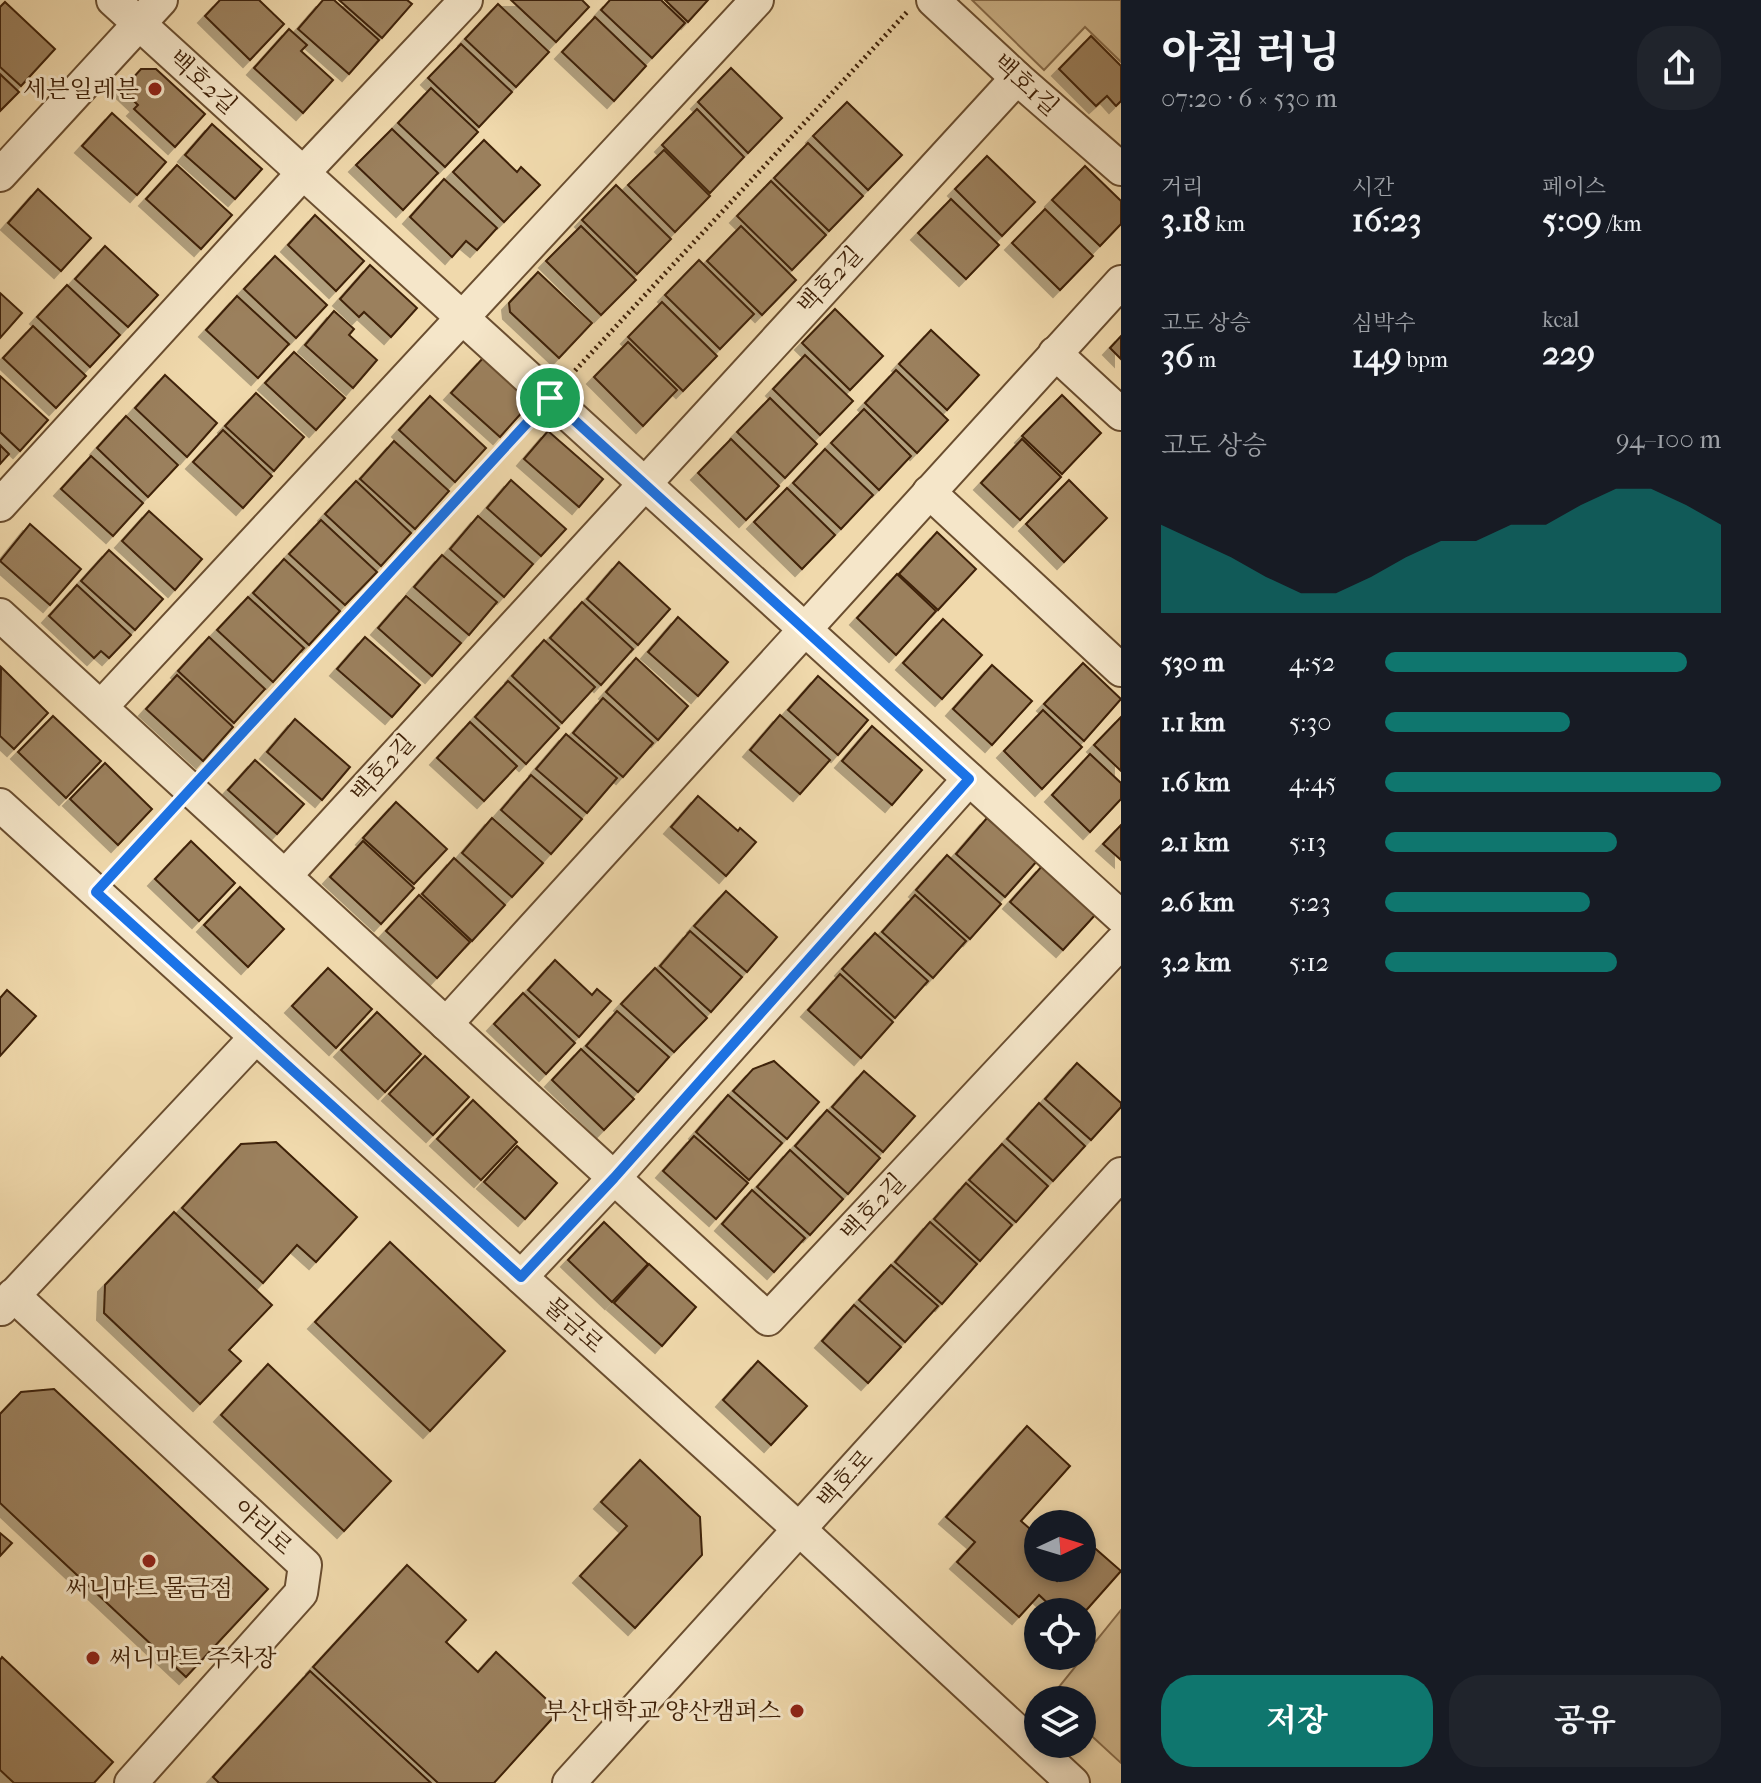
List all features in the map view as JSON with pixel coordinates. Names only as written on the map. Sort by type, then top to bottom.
[{"type":"street","name":"백호2길","points":[[113,0],[1121,917]]},
{"type":"street","points":[[0,175],[161,0]]},
{"type":"street","points":[[0,505],[303,173],[466,0]]},
{"type":"street","points":[[101,707],[757,0]]},
{"type":"street","name":"백호1길","points":[[921,6],[1017,78],[1121,169]]},
{"type":"street","name":"백호2길","points":[[285,876],[1017,78]]},
{"type":"street","points":[[446,1024],[1121,282]]},
{"type":"street","points":[[1055,353],[1121,414]]},
{"type":"street","points":[[929,492],[1121,670]]},
{"type":"street","name":"백호2길","points":[[0,615],[768,1319],[1121,942]]},
{"type":"street","points":[[521,1277],[614,1178],[969,779]]},
{"type":"street","name":"물금로","points":[[0,805],[800,1530],[1073,1783]]},
{"type":"street","name":"야리로","points":[[131,1783],[301,1593],[305,1565],[7,1302],[256,1037]]},
{"type":"street","name":"백호로","points":[[569,1783],[1121,1174]]},
{"type":"path","points":[[96,892],[550,398],[921,6]]},
{"type":"shaded area","points":[[972,0],[1121,0],[1121,62],[1085,27],[1044,70]]},
{"type":"shaded area","points":[[1121,1610],[1121,1763],[1096,1740],[1096,1686],[1060,1686],[1073,1670],[1096,1670],[1096,1641]]},
{"type":"building","points":[[220,0],[259,0],[284,24],[250,60],[205,16]]},
{"type":"building","points":[[323,0],[334,0],[379,40],[349,74],[298,29]]},
{"type":"building","points":[[339,0],[407,0],[412,4],[382,38]]},
{"type":"building","points":[[511,0],[582,0],[589,7],[556,42]]},
{"type":"building","points":[[610,0],[661,0],[685,23],[652,58],[601,10]]},
{"type":"building","points":[[665,0],[708,0],[688,22]]},
{"type":"building","points":[[5,2],[55,49],[21,86],[0,67],[0,7]]},
{"type":"building","points":[[498,4],[549,52],[516,87],[465,39]]},
{"type":"building","points":[[595,17],[646,66],[614,101],[562,52]]},
{"type":"building","points":[[289,29],[307,45],[301,51],[333,80],[303,113],[254,68]]},
{"type":"building","points":[[1091,36],[1121,66],[1121,101],[1116,106],[1107,96],[1096,106],[1059,69]]},
{"type":"building","points":[[461,44],[512,92],[479,127],[428,78]]},
{"type":"building","points":[[731,68],[782,118],[748,153],[698,102]]},
{"type":"building","points":[[141,69],[156,69],[205,114],[175,147],[134,109],[138,105],[122,90]]},
{"type":"building","points":[[0,74],[19,92],[0,111]]},
{"type":"building","points":[[431,88],[478,132],[445,167],[398,123]]},
{"type":"building","points":[[847,102],[902,155],[868,190],[813,136]]},
{"type":"building","points":[[697,109],[744,157],[710,193],[662,145]]},
{"type":"building","points":[[112,113],[166,162],[137,195],[82,146]]},
{"type":"building","points":[[212,124],[262,169],[235,199],[185,155]]},
{"type":"building","points":[[392,129],[438,173],[403,210],[356,165]]},
{"type":"building","points":[[484,140],[517,172],[521,167],[540,185],[504,222],[453,172]]},
{"type":"building","points":[[808,143],[863,196],[829,231],[774,178]]},
{"type":"building","points":[[664,150],[710,196],[675,232],[628,185]]},
{"type":"building","points":[[987,156],[1035,202],[1002,236],[955,189]]},
{"type":"building","points":[[177,165],[232,215],[201,249],[146,199]]},
{"type":"building","points":[[1085,166],[1121,201],[1121,224],[1100,246],[1052,200]]},
{"type":"building","points":[[444,179],[497,228],[477,250],[466,241],[452,257],[410,217]]},
{"type":"building","points":[[771,181],[826,235],[792,270],[737,216]]},
{"type":"building","points":[[616,185],[671,239],[637,274],[582,220]]},
{"type":"building","points":[[38,189],[91,238],[61,271],[8,223]]},
{"type":"building","points":[[951,199],[999,245],[966,279],[918,233]]},
{"type":"building","points":[[1045,209],[1093,256],[1060,290],[1012,243]]},
{"type":"building","points":[[315,215],[364,261],[336,291],[288,245]]},
{"type":"building","points":[[581,226],[636,280],[601,315],[546,261]]},
{"type":"building","points":[[741,226],[796,280],[762,315],[707,261]]},
{"type":"building","points":[[105,246],[158,295],[128,327],[75,279]]},
{"type":"building","points":[[275,256],[327,305],[296,338],[244,289]]},
{"type":"building","points":[[699,260],[754,314],[720,349],[665,295]]},
{"type":"building","points":[[370,265],[417,308],[391,337],[364,312],[359,317],[340,299]]},
{"type":"building","points":[[538,272],[592,323],[559,358],[510,312],[509,303]]},
{"type":"building","points":[[67,285],[120,335],[90,367],[37,317]]},
{"type":"building","points":[[0,293],[22,313],[0,338]]},
{"type":"building","points":[[237,296],[289,344],[258,378],[206,330]]},
{"type":"building","points":[[662,302],[717,356],[683,391],[628,337]]},
{"type":"building","points":[[835,309],[883,356],[850,390],[802,343]]},
{"type":"building","points":[[334,311],[354,329],[349,335],[377,360],[353,388],[305,345]]},
{"type":"building","points":[[33,326],[86,376],[56,408],[3,358]]},
{"type":"building","points":[[931,330],[979,375],[947,410],[899,364]]},
{"type":"building","points":[[1121,336],[1121,359],[1110,348]]},
{"type":"building","points":[[628,342],[677,390],[643,426],[594,377]]},
{"type":"building","points":[[294,352],[345,398],[316,430],[265,383]]},
{"type":"building","points":[[805,355],[853,401],[820,435],[773,389]]},
{"type":"building","points":[[484,357],[533,400],[500,437],[451,393]]},
{"type":"building","points":[[896,370],[948,420],[917,453],[865,403]]},
{"type":"building","points":[[165,375],[217,423],[187,457],[135,408]]},
{"type":"building","points":[[0,376],[48,420],[20,451],[0,432]]},
{"type":"building","points":[[256,393],[304,437],[274,471],[225,426]]},
{"type":"building","points":[[1062,395],[1101,433],[1062,474],[1022,436]]},
{"type":"building","points":[[430,396],[486,448],[455,482],[399,430]]},
{"type":"building","points":[[770,398],[817,444],[785,478],[737,432]]},
{"type":"building","points":[[864,409],[911,456],[879,490],[831,443]]},
{"type":"building","points":[[126,416],[178,465],[148,497],[97,448]]},
{"type":"building","points":[[223,430],[272,476],[243,508],[193,462]]},
{"type":"building","points":[[548,431],[603,479],[579,507],[524,459]]},
{"type":"building","points":[[731,439],[779,486],[746,520],[698,473]]},
{"type":"building","points":[[1022,439],[1061,477],[1020,520],[981,483]]},
{"type":"building","points":[[394,441],[449,491],[415,529],[360,479]]},
{"type":"building","points":[[0,445],[9,454],[0,464]]},
{"type":"building","points":[[825,449],[873,495],[841,529],[793,483]]},
{"type":"building","points":[[91,456],[143,503],[113,536],[61,489]]},
{"type":"building","points":[[511,480],[566,529],[541,556],[487,508]]},
{"type":"building","points":[[1069,480],[1107,518],[1064,562],[1026,524]]},
{"type":"building","points":[[356,481],[411,533],[381,566],[325,514]]},
{"type":"building","points":[[787,488],[835,535],[802,569],[754,522]]},
{"type":"building","points":[[149,511],[202,559],[175,590],[122,541]]},
{"type":"building","points":[[478,516],[533,564],[504,597],[450,549]]},
{"type":"building","points":[[321,520],[377,572],[345,605],[289,554]]},
{"type":"building","points":[[30,524],[81,569],[50,605],[0,561]]},
{"type":"building","points":[[937,532],[976,569],[938,610],[899,574]]},
{"type":"building","points":[[109,550],[163,599],[135,630],[81,581]]},
{"type":"building","points":[[442,555],[497,602],[469,635],[414,587]]},
{"type":"building","points":[[284,559],[340,611],[309,645],[253,593]]},
{"type":"building","points":[[619,562],[670,609],[638,645],[587,599]]},
{"type":"building","points":[[897,574],[936,611],[896,655],[857,618]]},
{"type":"building","points":[[77,585],[131,635],[109,658],[101,651],[94,658],[49,616]]},
{"type":"building","points":[[406,596],[461,643],[432,676],[378,628]]},
{"type":"building","points":[[248,597],[304,648],[273,682],[217,630]]},
{"type":"building","points":[[582,602],[633,649],[601,685],[550,638]]},
{"type":"building","points":[[678,617],[728,662],[698,696],[648,652]]},
{"type":"building","points":[[943,619],[982,655],[942,699],[903,663]]},
{"type":"building","points":[[209,637],[265,689],[234,723],[178,671]]},
{"type":"building","points":[[365,637],[420,685],[392,717],[337,669]]},
{"type":"building","points":[[544,640],[595,687],[562,723],[512,676]]},
{"type":"building","points":[[636,658],[688,706],[658,740],[606,692]]},
{"type":"building","points":[[1083,663],[1121,699],[1084,741],[1044,704]]},
{"type":"building","points":[[992,665],[1032,701],[992,745],[953,709]]},
{"type":"building","points":[[1,667],[48,713],[14,749],[0,736]]},
{"type":"building","points":[[177,675],[233,727],[203,761],[146,709]]},
{"type":"building","points":[[818,676],[868,720],[838,755],[788,710]]},
{"type":"building","points":[[508,681],[559,728],[526,764],[475,717]]},
{"type":"building","points":[[603,698],[653,743],[623,777],[573,733]]},
{"type":"building","points":[[1043,710],[1082,747],[1042,789],[1004,751]]},
{"type":"building","points":[[780,715],[830,760],[800,794],[750,750]]},
{"type":"building","points":[[53,716],[101,761],[66,798],[18,752]]},
{"type":"building","points":[[1121,717],[1121,771],[1094,745]]},
{"type":"building","points":[[295,719],[350,767],[322,800],[267,752]]},
{"type":"building","points":[[470,722],[517,766],[484,801],[437,758]]},
{"type":"building","points":[[872,726],[922,770],[892,805],[842,761]]},
{"type":"building","points":[[566,734],[617,778],[587,813],[536,769]]},
{"type":"building","points":[[1090,754],[1121,783],[1121,799],[1090,832],[1052,795]]},
{"type":"building","points":[[255,760],[304,804],[277,834],[228,790]]},
{"type":"building","points":[[105,763],[152,809],[118,845],[70,799]]},
{"type":"building","points":[[531,775],[582,819],[551,854],[501,810]]},
{"type":"building","points":[[698,796],[738,831],[740,828],[756,842],[726,876],[671,827]]},
{"type":"building","points":[[396,802],[447,849],[414,884],[363,838]]},
{"type":"building","points":[[492,818],[543,863],[512,897],[462,853]]},
{"type":"building","points":[[987,818],[1037,861],[1005,897],[956,854]]},
{"type":"building","points":[[1121,825],[1121,860],[1103,844]]},
{"type":"building","points":[[191,841],[235,883],[199,921],[155,879]]},
{"type":"building","points":[[363,841],[414,888],[381,924],[330,877]]},
{"type":"building","points":[[947,855],[1001,904],[970,939],[916,890]]},
{"type":"building","points":[[454,858],[505,905],[472,941],[422,894]]},
{"type":"building","points":[[1043,865],[1096,914],[1063,950],[1010,902]]},
{"type":"building","points":[[240,887],[284,929],[248,967],[204,925]]},
{"type":"building","points":[[726,891],[777,937],[747,972],[694,926]]},
{"type":"building","points":[[419,895],[470,942],[437,978],[386,931]]},
{"type":"building","points":[[915,895],[966,941],[933,978],[882,932]]},
{"type":"building","points":[[690,931],[742,977],[711,1012],[660,966]]},
{"type":"building","points":[[875,933],[928,981],[895,1018],[842,969]]},
{"type":"building","points":[[555,960],[592,995],[597,989],[611,1001],[579,1037],[528,990]]},
{"type":"building","points":[[328,968],[372,1009],[336,1048],[292,1006]]},
{"type":"building","points":[[655,968],[707,1018],[674,1052],[621,1004]]},
{"type":"building","points":[[840,974],[893,1022],[861,1058],[808,1010]]},
{"type":"building","points":[[7,990],[36,1016],[0,1056],[0,998]]},
{"type":"building","points":[[523,993],[575,1043],[546,1074],[494,1024]]},
{"type":"building","points":[[617,1011],[669,1057],[638,1092],[586,1046]]},
{"type":"building","points":[[377,1012],[421,1054],[385,1092],[341,1050]]},
{"type":"building","points":[[581,1049],[634,1099],[604,1130],[552,1080]]},
{"type":"building","points":[[425,1056],[469,1097],[433,1135],[389,1094]]},
{"type":"building","points":[[774,1061],[819,1102],[787,1139],[733,1091],[753,1069]]},
{"type":"building","points":[[1077,1063],[1121,1103],[1121,1107],[1091,1140],[1045,1099]]},
{"type":"building","points":[[864,1071],[915,1116],[883,1152],[832,1107]]},
{"type":"building","points":[[728,1095],[782,1143],[749,1180],[696,1132]]},
{"type":"building","points":[[473,1100],[517,1142],[481,1180],[437,1139]]},
{"type":"building","points":[[1039,1103],[1085,1146],[1053,1181],[1007,1139]]},
{"type":"building","points":[[827,1110],[880,1158],[848,1194],[795,1146]]},
{"type":"building","points":[[694,1136],[748,1183],[716,1219],[663,1171]]},
{"type":"building","points":[[276,1142],[357,1217],[316,1262],[297,1245],[263,1283],[182,1208],[241,1144]]},
{"type":"building","points":[[1002,1144],[1048,1186],[1016,1222],[969,1180]]},
{"type":"building","points":[[517,1146],[557,1183],[525,1219],[484,1182]]},
{"type":"building","points":[[790,1150],[843,1199],[810,1235],[757,1187]]},
{"type":"building","points":[[966,1183],[1012,1225],[980,1261],[934,1219]]},
{"type":"building","points":[[752,1190],[805,1238],[774,1272],[722,1224]]},
{"type":"building","points":[[174,1212],[272,1305],[229,1350],[241,1361],[200,1404],[104,1313],[105,1285]]},
{"type":"building","points":[[604,1222],[648,1264],[612,1302],[568,1260]]},
{"type":"building","points":[[930,1222],[977,1264],[942,1304],[895,1262]]},
{"type":"building","points":[[390,1242],[505,1351],[430,1431],[315,1322]]},
{"type":"building","points":[[649,1264],[696,1307],[662,1346],[614,1303]]},
{"type":"building","points":[[891,1265],[938,1306],[905,1342],[859,1300]]},
{"type":"building","points":[[854,1305],[901,1347],[868,1383],[822,1341]]},
{"type":"building","points":[[758,1361],[807,1406],[771,1445],[723,1400]]},
{"type":"building","points":[[268,1364],[391,1481],[344,1531],[221,1415]]},
{"type":"building","name":"써니마트 물금점","points":[[54,1389],[268,1589],[186,1677],[0,1503],[0,1414],[21,1392]]},
{"type":"building","points":[[1027,1426],[1070,1466],[1031,1510],[1024,1510],[1021,1521],[1024,1524],[1024,1582],[1096,1582],[1096,1549],[1121,1571],[1096,1599],[1042,1598],[1039,1595],[1036,1598],[1024,1598],[1024,1612],[1019,1617],[957,1562],[975,1542],[946,1517]]},
{"type":"building","points":[[640,1460],[700,1517],[702,1555],[635,1628],[580,1576],[627,1526],[601,1502]]},
{"type":"building","points":[[0,1533],[12,1543],[0,1556]]},
{"type":"building","points":[[407,1565],[466,1620],[446,1642],[478,1672],[496,1652],[559,1711],[494,1783],[438,1783],[313,1667]]},
{"type":"building","points":[[2,1657],[113,1762],[94,1783],[14,1783],[0,1770]]},
{"type":"building","points":[[310,1671],[431,1783],[219,1783],[213,1777]]},
{"type":"place","name":"세븐일레븐","points":[[155,89]]},
{"type":"place","name":"써니마트 물금점","points":[[149,1561]]},
{"type":"place","name":"써니마트 주차장","points":[[93,1658]]},
{"type":"place","name":"부산대학교 양산캠퍼스","points":[[797,1711]]},
{"type":"route","points":[[550,398],[969,779],[614,1178],[521,1277],[96,892],[550,398]]}]
